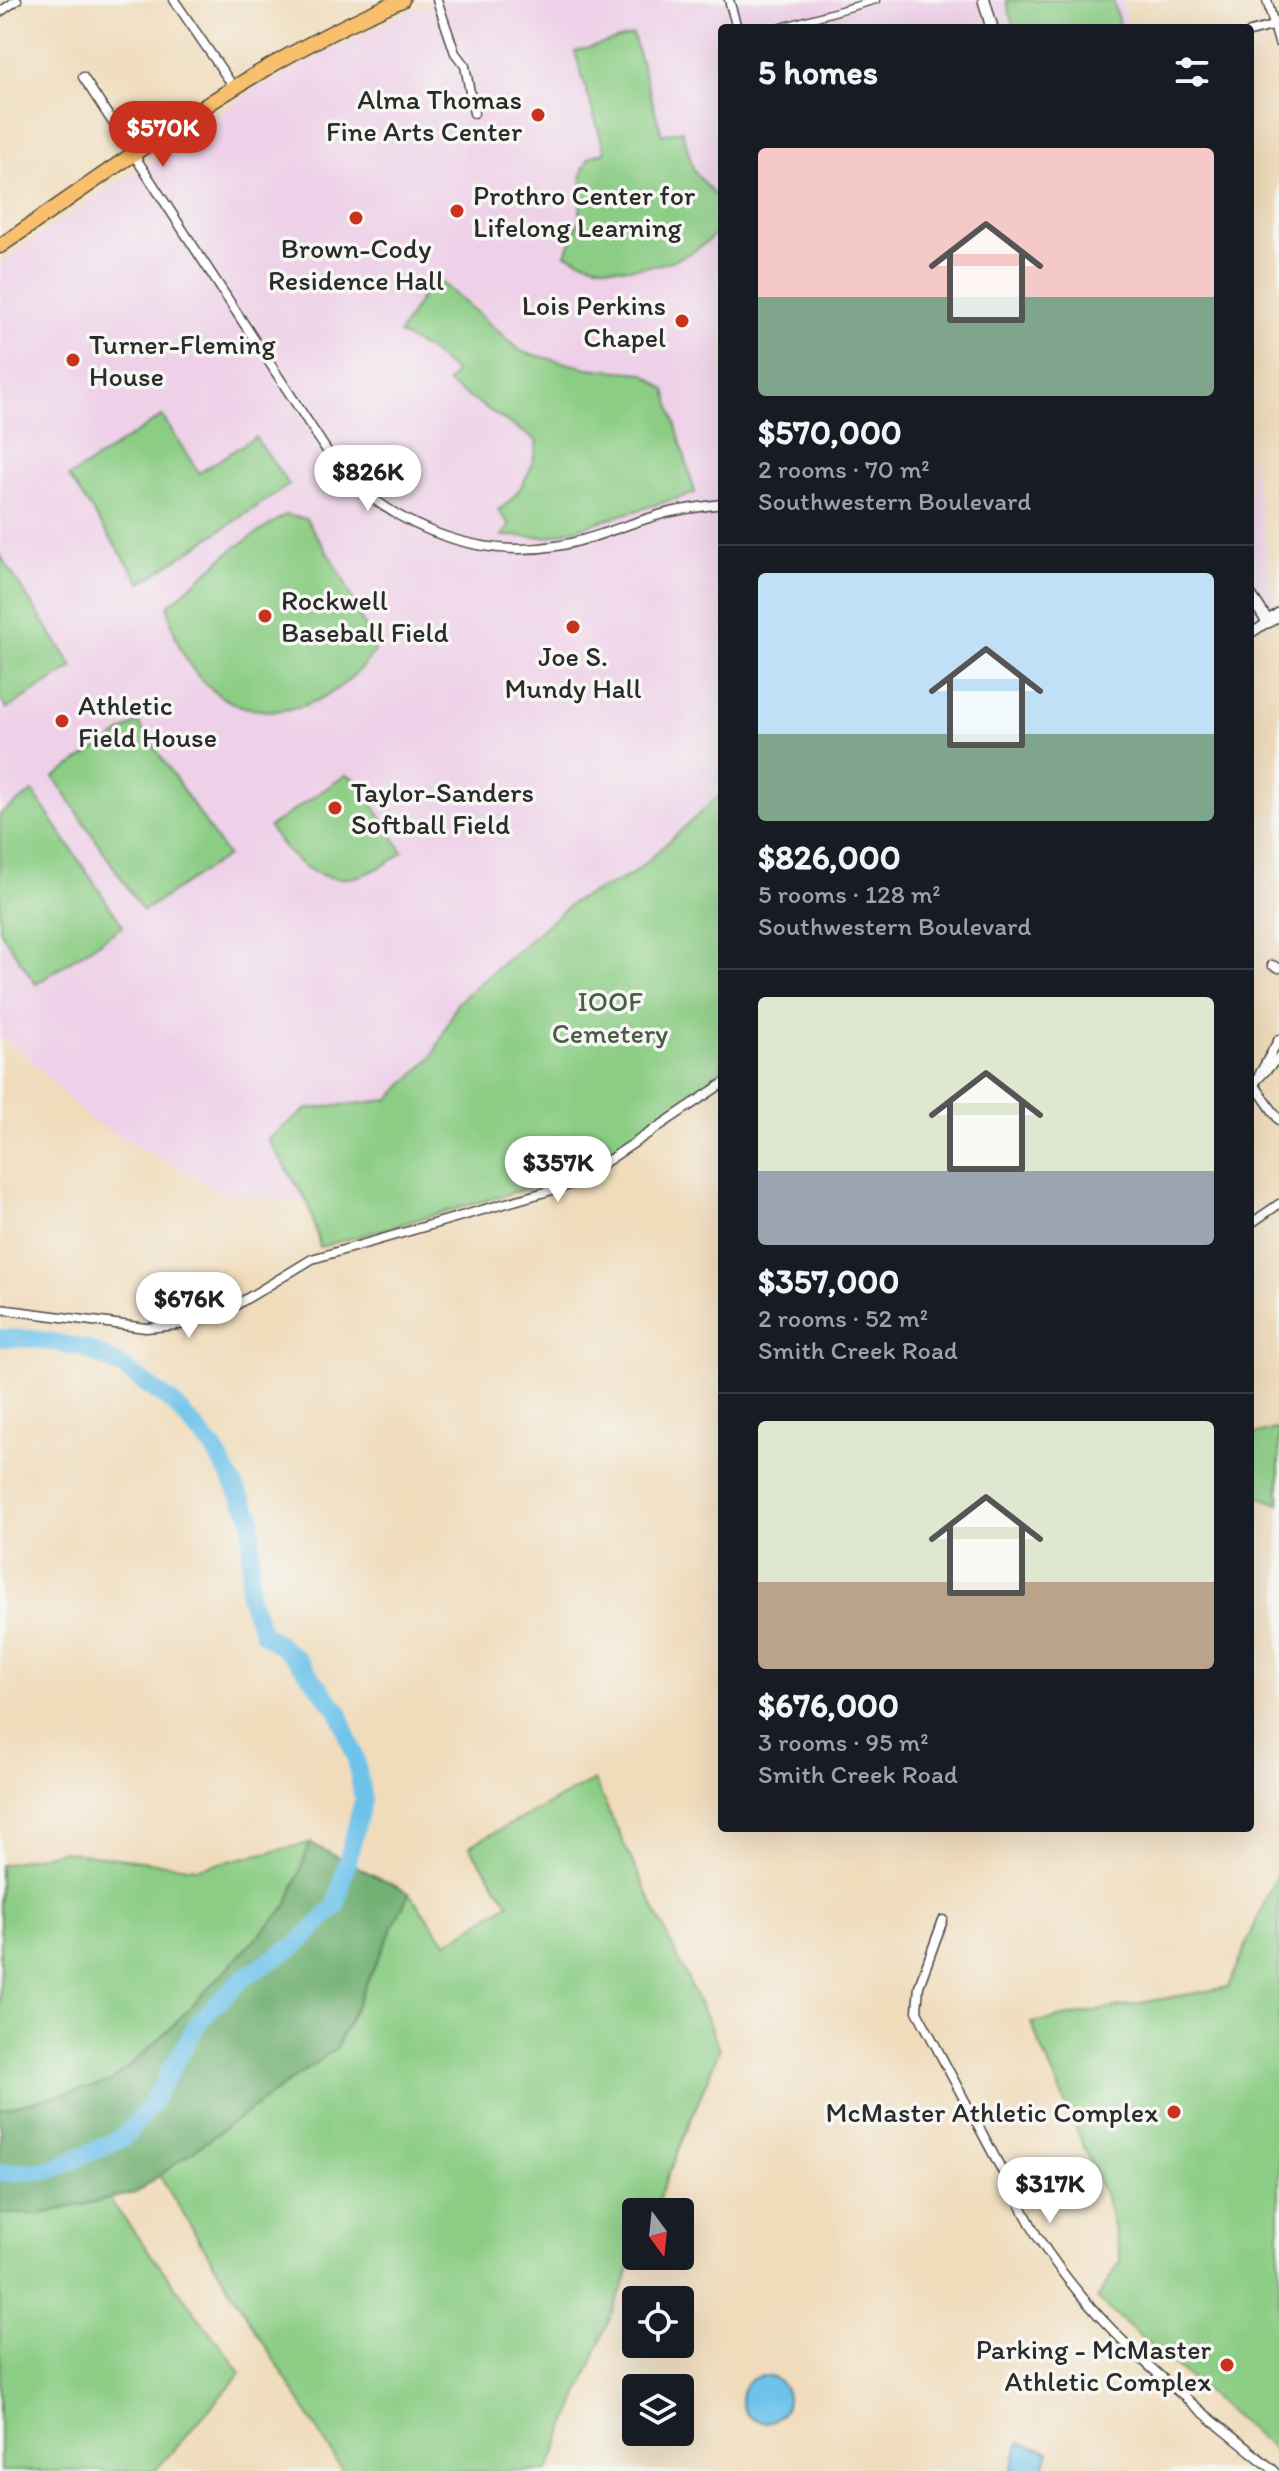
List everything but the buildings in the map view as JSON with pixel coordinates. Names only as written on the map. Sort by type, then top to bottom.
[{"type":"main road","points":[[0,246],[233,86],[321,36],[402,0]]},
{"type":"street","points":[[0,12],[17,0]]},
{"type":"street","points":[[174,0],[233,86]]},
{"type":"street","points":[[437,0],[455,53],[465,66],[474,113]]},
{"type":"street","points":[[729,0],[736,24]]},
{"type":"street","points":[[792,24],[876,0]]},
{"type":"street","points":[[984,0],[991,24]]},
{"type":"street","points":[[1267,0],[1279,43]]},
{"type":"street","points":[[1254,31],[1276,24]]},
{"type":"street","points":[[83,77],[336,463],[348,478],[406,519],[450,539],[528,550],[574,542],[658,515],[718,505]]},
{"type":"street","points":[[1254,601],[1268,622]]},
{"type":"street","points":[[1254,631],[1279,614]]},
{"type":"street","points":[[1254,1083],[1279,1039]]},
{"type":"street","points":[[1254,1084],[1279,1057]]},
{"type":"street","points":[[0,1309],[146,1328],[188,1324],[233,1307],[312,1259],[573,1184],[718,1087]]},
{"type":"street","points":[[1254,1089],[1279,1120]]},
{"type":"street","points":[[1254,1221],[1279,1204]]},
{"type":"street","points":[[943,1920],[919,1986],[917,2011],[1037,2236],[1059,2270],[1109,2329],[1275,2471]]},
{"type":"shaded area","points":[[448,0],[1122,0],[1129,24],[718,24],[718,797],[632,875],[574,901],[458,1002],[433,1056],[388,1100],[307,1109],[268,1138],[308,1203],[223,1193],[87,1118],[20,1049],[0,1038],[0,263],[258,87],[410,11]]},
{"type":"shaded area","points":[[1254,472],[1275,606],[1254,621]]},
{"type":"green space","points":[[1006,0],[1113,0],[1119,24],[1013,24]]},
{"type":"green space","points":[[633,35],[662,135],[682,130],[694,171],[718,199],[718,231],[689,253],[649,266],[628,268],[607,267],[566,254],[580,217],[582,172],[589,157],[605,152],[575,52]]},
{"type":"green space","points":[[434,276],[522,352],[587,368],[643,373],[666,390],[695,493],[548,537],[502,536],[510,525],[498,510],[513,498],[525,480],[537,441],[448,384],[455,372],[431,352],[399,334]]},
{"type":"green space","points":[[162,416],[199,473],[255,437],[289,485],[141,583],[69,477]]},
{"type":"green space","name":"Rockwell Baseball Field","points":[[285,515],[306,519],[341,574],[375,651],[347,681],[316,701],[284,710],[253,709],[224,698],[199,677],[180,647],[168,606],[232,550]]},
{"type":"green space","points":[[0,555],[73,667],[7,709],[0,699]]},
{"type":"green space","points":[[138,722],[227,856],[143,911],[54,777]]},
{"type":"green space","name":"Taylor-Sanders Softball Field","points":[[346,775],[357,780],[403,852],[364,874],[346,878],[329,877],[297,861],[269,827]]},
{"type":"green space","points":[[33,792],[123,926],[36,984],[0,931],[0,814]]},
{"type":"green space","name":"IOOF Cemetery","points":[[718,797],[718,1077],[587,1168],[561,1179],[320,1247],[308,1203],[268,1139],[307,1109],[388,1100],[433,1056],[457,1003],[574,901],[632,875]]},
{"type":"green space","points":[[1279,1428],[1279,1504],[1254,1495],[1254,1435]]},
{"type":"green space","points":[[594,1780],[720,2048],[659,2198],[622,2198],[622,2270],[630,2270],[548,2471],[343,2471],[159,2175],[336,2048],[409,1893],[447,1943],[509,1903],[469,1846]]},
{"type":"green space","points":[[310,1843],[287,1906],[161,2038],[111,2083],[0,2110],[0,1865],[61,1851],[197,1868]]},
{"type":"green space","points":[[310,1843],[409,1893],[336,2048],[135,2193],[40,2214],[0,2214],[0,2110],[111,2082],[161,2038],[287,1906]]},
{"type":"green space","name":"McMaster Athletic Complex","points":[[1279,1869],[1279,2454],[1097,2299],[1121,2261],[1107,2201],[1031,2023],[1228,1987]]},
{"type":"green space","points":[[109,2199],[241,2373],[155,2471],[0,2471],[0,2214],[40,2214]]},
{"type":"water","points":[[764,2376],[780,2383],[787,2399],[780,2415],[764,2422],[748,2415],[741,2399],[748,2383]]},
{"type":"water","points":[[1020,2443],[1049,2452],[1043,2471],[1011,2471]]},
{"type":"waterway","points":[[0,1338],[35,1339],[84,1348],[118,1364],[174,1404],[214,1449],[252,1517],[249,1597],[263,1633],[296,1658],[339,1712],[356,1759],[363,1800],[336,1906],[299,1943],[243,1978],[199,2021],[150,2106],[124,2137],[51,2170],[0,2173]]},
{"type":"place","name":"Alma Thomas Fine Arts Center","points":[[538,115]]},
{"type":"place","name":"Prothro Center for Lifelong Learning","points":[[457,211]]},
{"type":"place","name":"Brown-Cody Residence Hall","points":[[356,218]]},
{"type":"place","name":"Lois Perkins Chapel","points":[[682,321]]},
{"type":"place","name":"Turner-Fleming House","points":[[73,360]]},
{"type":"place","name":"Rockwell Baseball Field","points":[[265,616]]},
{"type":"place","name":"Joe S. Mundy Hall","points":[[573,627]]},
{"type":"place","name":"Athletic Field House","points":[[62,721]]},
{"type":"place","name":"Taylor-Sanders Softball Field","points":[[335,808]]},
{"type":"place","name":"McMaster Athletic Complex","points":[[1174,2112]]},
{"type":"place","name":"Parking - McMaster Athletic Complex","points":[[1227,2365]]}]
